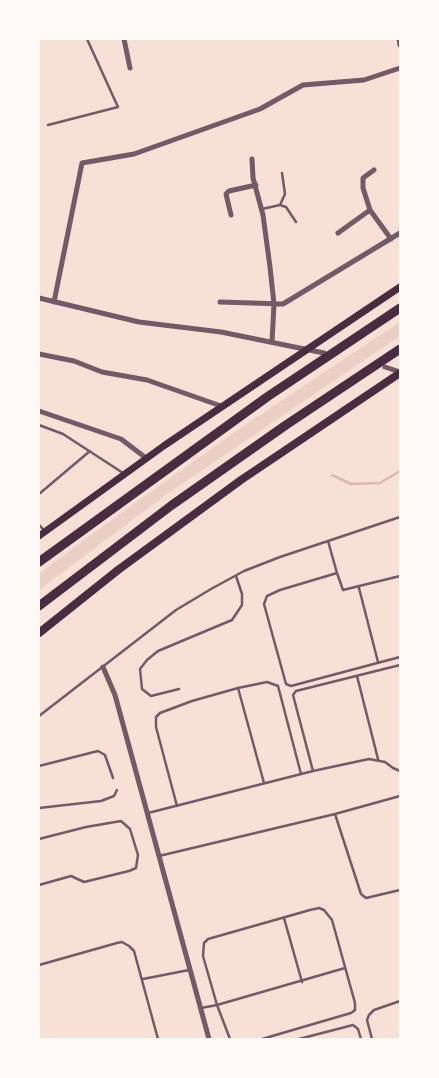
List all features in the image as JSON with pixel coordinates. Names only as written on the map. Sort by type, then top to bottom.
[{"type":"highway","points":[[39,561],[267,397],[400,308]]},
{"type":"highway","points":[[39,606],[82,571],[172,505],[286,425],[400,349]]},
{"type":"highway","points":[[39,633],[118,570],[241,480],[400,372]]},
{"type":"main road","points":[[42,534],[146,458],[306,348],[400,287]]},
{"type":"street","points":[[124,39],[130,68]]},
{"type":"street","points":[[399,39],[400,45]]},
{"type":"street","points":[[54,302],[82,163],[134,154],[260,109],[303,85],[364,80],[400,68]]},
{"type":"street","points":[[252,159],[262,209],[274,304],[272,342]]},
{"type":"street","points":[[374,170],[363,178],[362,182],[370,210],[391,239]]},
{"type":"street","points":[[231,215],[226,194],[229,191],[256,185]]},
{"type":"street","points":[[338,232],[370,210]]},
{"type":"street","points":[[220,302],[283,304],[400,233]]},
{"type":"street","points":[[39,298],[139,322],[221,332],[324,353]]},
{"type":"street","points":[[39,354],[74,361],[102,372],[147,380],[222,406]]},
{"type":"street","points":[[385,367],[400,372]]},
{"type":"street","points":[[39,411],[121,439],[146,458]]},
{"type":"street","points":[[102,667],[115,695],[209,1039]]},
{"type":"lane","points":[[48,125],[118,107],[87,39]]},
{"type":"lane","points":[[280,205],[284,194],[282,173]]},
{"type":"lane","points":[[262,209],[280,205],[286,207],[296,222]]},
{"type":"lane","points":[[39,425],[63,434],[124,474]]},
{"type":"lane","points":[[39,494],[90,451]]},
{"type":"lane","points":[[39,716],[176,610],[236,576],[280,557],[400,517]]},
{"type":"lane","points":[[39,525],[42,534]]},
{"type":"lane","points":[[328,541],[343,590],[360,588],[400,576]]},
{"type":"lane","points":[[337,573],[280,590],[268,596],[265,600],[264,604],[285,682],[290,686],[400,656]]},
{"type":"lane","points":[[179,689],[151,696],[142,689],[140,669],[158,651],[232,620],[242,604],[242,594],[236,576]]},
{"type":"lane","points":[[360,588],[378,662]]},
{"type":"lane","points":[[314,771],[293,695],[296,690],[400,665]]},
{"type":"lane","points":[[357,676],[378,760]]},
{"type":"lane","points":[[177,806],[156,727],[156,717],[160,712],[238,688],[267,682],[278,686],[302,774]]},
{"type":"lane","points":[[238,688],[264,783]]},
{"type":"lane","points":[[39,766],[93,752],[101,752],[106,755],[113,778]]},
{"type":"lane","points":[[148,813],[314,771],[378,760],[400,771]]},
{"type":"lane","points":[[39,808],[101,801],[114,796],[117,790]]},
{"type":"lane","points":[[159,856],[335,814],[400,796]]},
{"type":"lane","points":[[335,814],[361,894],[366,898],[400,890]]},
{"type":"lane","points":[[39,839],[86,826],[121,820],[130,829],[138,855],[136,868],[129,871],[84,882],[71,876],[39,885]]},
{"type":"lane","points":[[230,1039],[204,956],[204,943],[208,939],[319,908],[328,913],[332,920],[355,1010],[351,1013],[262,1039]]},
{"type":"lane","points":[[284,918],[302,982]]},
{"type":"lane","points":[[39,965],[122,942],[134,951],[158,1039]]},
{"type":"lane","points":[[201,1008],[302,982],[345,968]]},
{"type":"lane","points":[[142,980],[190,969]]},
{"type":"lane","points":[[372,1039],[367,1020],[369,1015],[374,1010],[400,1001]]},
{"type":"lane","points":[[300,1039],[353,1025],[358,1029],[361,1039]]},
{"type":"shaded area","points":[[400,322],[400,336],[170,492],[39,590],[39,574],[89,536],[239,429]]},
{"type":"waterway","points":[[332,475],[351,484],[380,483],[400,471]]}]
